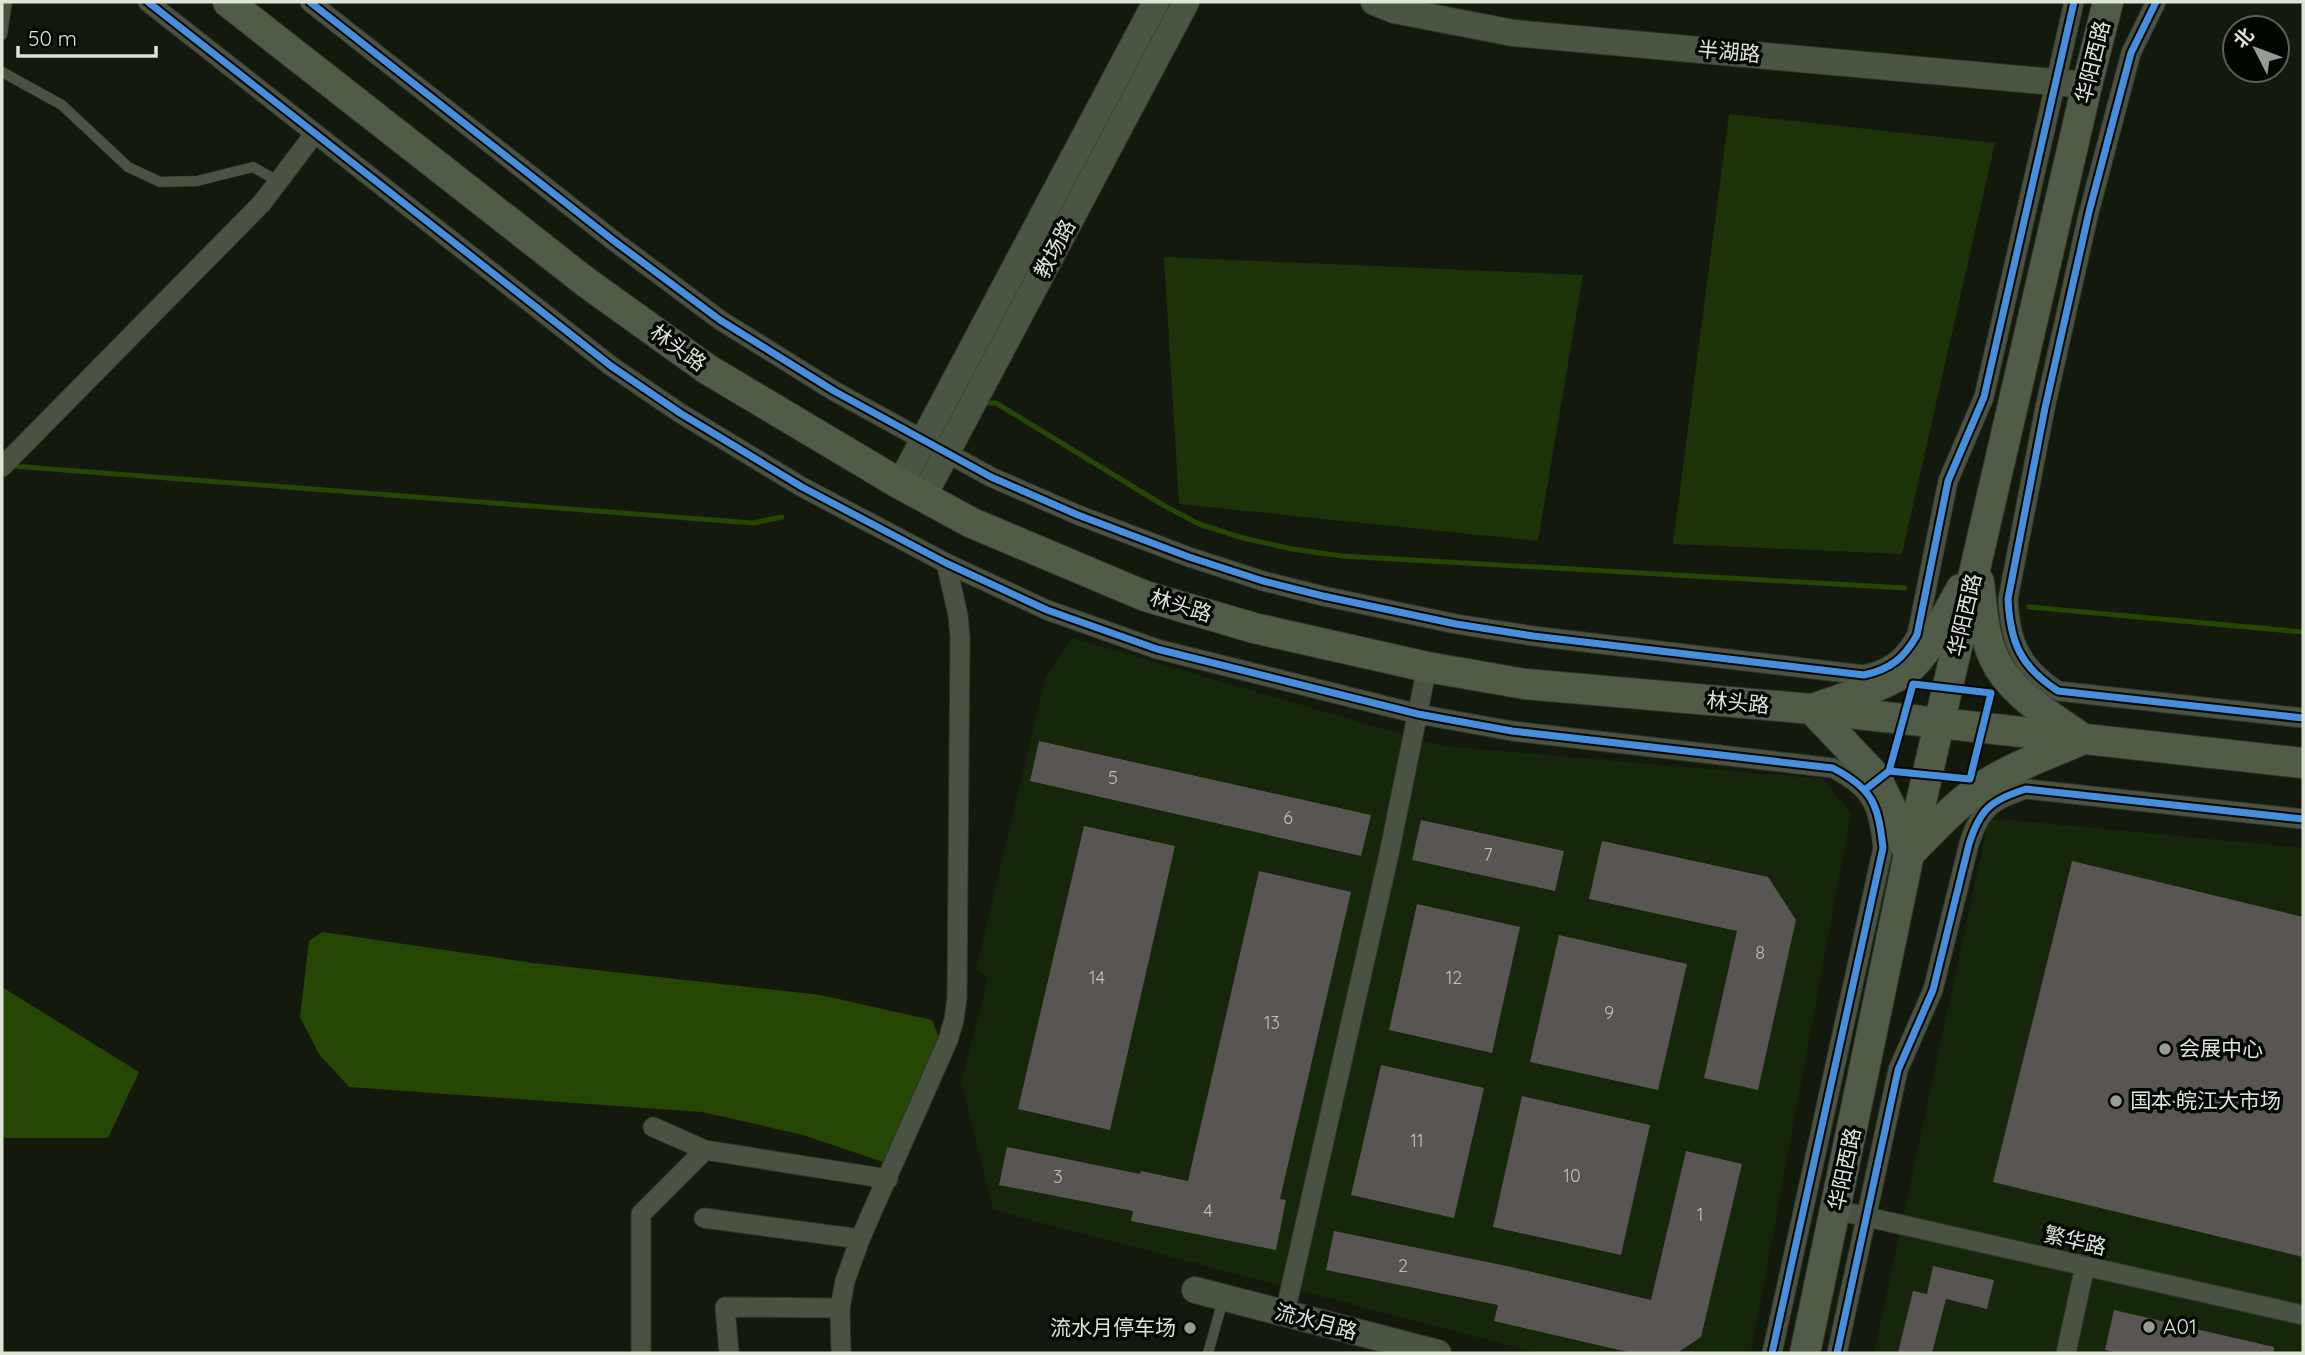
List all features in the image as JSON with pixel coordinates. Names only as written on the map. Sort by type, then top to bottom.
[{"type":"main road","name":"林头路","points":[[228,2],[566,266],[706,369],[911,491],[972,523],[1145,596],[1254,628],[1427,667],[1525,684],[1812,709],[2303,764]]},
{"type":"main road","name":"教场路","points":[[911,491],[923,440],[1156,2]]},
{"type":"main road","name":"教场路","points":[[911,491],[947,453],[1186,2]]},
{"type":"main road","name":"半湖路","points":[[1374,2],[1394,10],[1513,33],[2087,85]]},
{"type":"main road","name":"华阳西路","points":[[1805,1353],[1909,854],[2108,2]]},
{"type":"main road","points":[[1976,564],[1986,630],[1994,659],[2008,679],[2026,696],[2084,739],[1997,778],[1977,790],[1909,854],[1876,778],[1812,709],[1907,671],[1920,658],[1976,564]]},
{"type":"main road","name":"流水月路","points":[[1195,1290],[1438,1353]]},
{"type":"street","points":[[148,2],[611,366],[802,487],[946,563],[1047,610],[1157,649],[1418,714],[1512,731],[1833,768],[1850,776],[1866,789],[1880,822],[1883,848],[1772,1353]]},
{"type":"street","points":[[310,2],[614,241],[720,320],[834,391],[991,477],[1103,525],[1189,557],[1263,581],[1323,596],[1456,624],[1533,636],[1864,675],[1882,671],[1907,652],[1917,635],[1948,481],[1984,397],[2074,2]]},
{"type":"street","points":[[2155,2],[2131,53],[2089,212],[2045,408],[2008,599],[2009,617],[2017,650],[2029,668],[2058,691],[2303,718]]},
{"type":"street","points":[[2,467],[262,203],[315,133]]},
{"type":"street","points":[[841,1353],[840,1308],[845,1281],[860,1239],[948,1040],[957,998],[960,637],[958,615],[946,563]]},
{"type":"street","points":[[1285,1313],[1386,867],[1427,667]]},
{"type":"street","points":[[1837,1353],[1898,1070],[1933,990],[1969,844],[1976,822],[1988,807],[2007,795],[2026,789],[2303,819]]},
{"type":"street","points":[[653,1127],[705,1150],[887,1179]]},
{"type":"street","points":[[641,1353],[640,1214],[705,1150]]},
{"type":"street","name":"繁华路","points":[[1836,1210],[2303,1315]]},
{"type":"street","points":[[704,1218],[860,1239]]},
{"type":"street","points":[[2066,1353],[2085,1266]]},
{"type":"street","points":[[729,1353],[725,1307],[840,1308]]},
{"type":"lane","points":[[2,35],[7,2]]},
{"type":"lane","points":[[2,72],[62,105],[128,167],[160,182],[197,181],[253,167],[278,181]]},
{"type":"lane","points":[[1208,1353],[1224,1298]]},
{"type":"shaded area","points":[[1729,114],[1995,143],[1902,554],[1673,544]]},
{"type":"shaded area","points":[[1164,257],[1583,275],[1538,541],[1179,504]]},
{"type":"shaded area","points":[[1072,638],[1442,746],[1823,779],[1851,813],[1751,1353],[1537,1353],[993,1210],[961,1082],[988,979],[976,970],[1045,679]]},
{"type":"shaded area","name":"国本·皖江大市场","points":[[1989,818],[2303,848],[2303,1353],[1874,1353]]},
{"type":"shaded area","points":[[322,932],[533,963],[821,995],[932,1020],[942,1045],[886,1163],[803,1135],[702,1112],[349,1087],[319,1054],[300,1017],[309,941]]},
{"type":"shaded area","points":[[2,987],[139,1072],[108,1138],[2,1138]]},
{"type":"building","points":[[1039,741],[1371,815],[1361,856],[1030,781]]},
{"type":"building","points":[[1421,820],[1564,851],[1555,891],[1412,860]]},
{"type":"building","points":[[1084,826],[1175,846],[1110,1130],[1018,1109]]},
{"type":"building","points":[[1602,841],[1768,877],[1796,920],[1758,1090],[1704,1078],[1737,931],[1589,899]]},
{"type":"building","name":"会展中心","points":[[2072,861],[2303,917],[2303,1257],[1993,1182]]},
{"type":"building","points":[[1259,871],[1351,892],[1280,1199],[1286,1200],[1276,1250],[1131,1221],[1133,1211],[999,1185],[1007,1147],[1188,1181]]},
{"type":"building","points":[[1417,904],[1520,927],[1492,1053],[1389,1030]]},
{"type":"building","points":[[1559,935],[1687,964],[1658,1090],[1530,1062]]},
{"type":"building","points":[[1381,1065],[1484,1088],[1454,1218],[1351,1195]]},
{"type":"building","points":[[1522,1096],[1650,1125],[1621,1255],[1493,1227]]},
{"type":"building","points":[[1686,1151],[1742,1164],[1701,1337],[1677,1353],[1632,1353],[1494,1321],[1498,1305],[1326,1270],[1334,1231],[1507,1266],[1651,1300]]},
{"type":"building","points":[[1933,1266],[1994,1280],[1987,1309],[1946,1299],[1932,1353],[1898,1353],[1913,1291],[1927,1294]]},
{"type":"building","name":"A01","points":[[2114,1310],[2274,1347],[2274,1353],[2120,1353],[2105,1350]]},
{"type":"waterway","points":[[985,403],[996,403],[1163,505],[1199,524],[1292,549],[1342,556],[1905,588]]},
{"type":"waterway","points":[[12,466],[753,523],[782,517]]},
{"type":"waterway","points":[[2029,607],[2303,632]]},
{"type":"cycle path","points":[[148,2],[611,366],[680,413],[802,487],[946,563],[1047,610],[1157,649],[1418,714],[1512,731],[1833,768],[1857,783],[1876,809],[1883,848],[1772,1353]]},
{"type":"cycle path","points":[[310,2],[614,241],[720,320],[834,391],[991,477],[1078,515],[1189,557],[1263,581],[1456,624],[1533,636],[1864,675],[1896,661],[1917,635],[1948,481],[1984,397],[2074,2]]},
{"type":"cycle path","points":[[2156,2],[2131,53],[2089,212],[2045,408],[2008,599],[2011,629],[2026,663],[2058,691],[2303,718]]},
{"type":"cycle path","points":[[1866,789],[1889,771],[1913,684],[1991,693],[1970,779],[1889,771]]},
{"type":"cycle path","points":[[1837,1353],[1898,1070],[1933,990],[1969,844],[1988,807],[2004,797],[2026,789],[2303,819]]},
{"type":"place","name":"会展中心","points":[[2165,1049]]},
{"type":"place","name":"国本·皖江大市场","points":[[2116,1101]]},
{"type":"place","name":"A01","points":[[2149,1327]]},
{"type":"place","name":"流水月停车场","points":[[1190,1328]]}]
